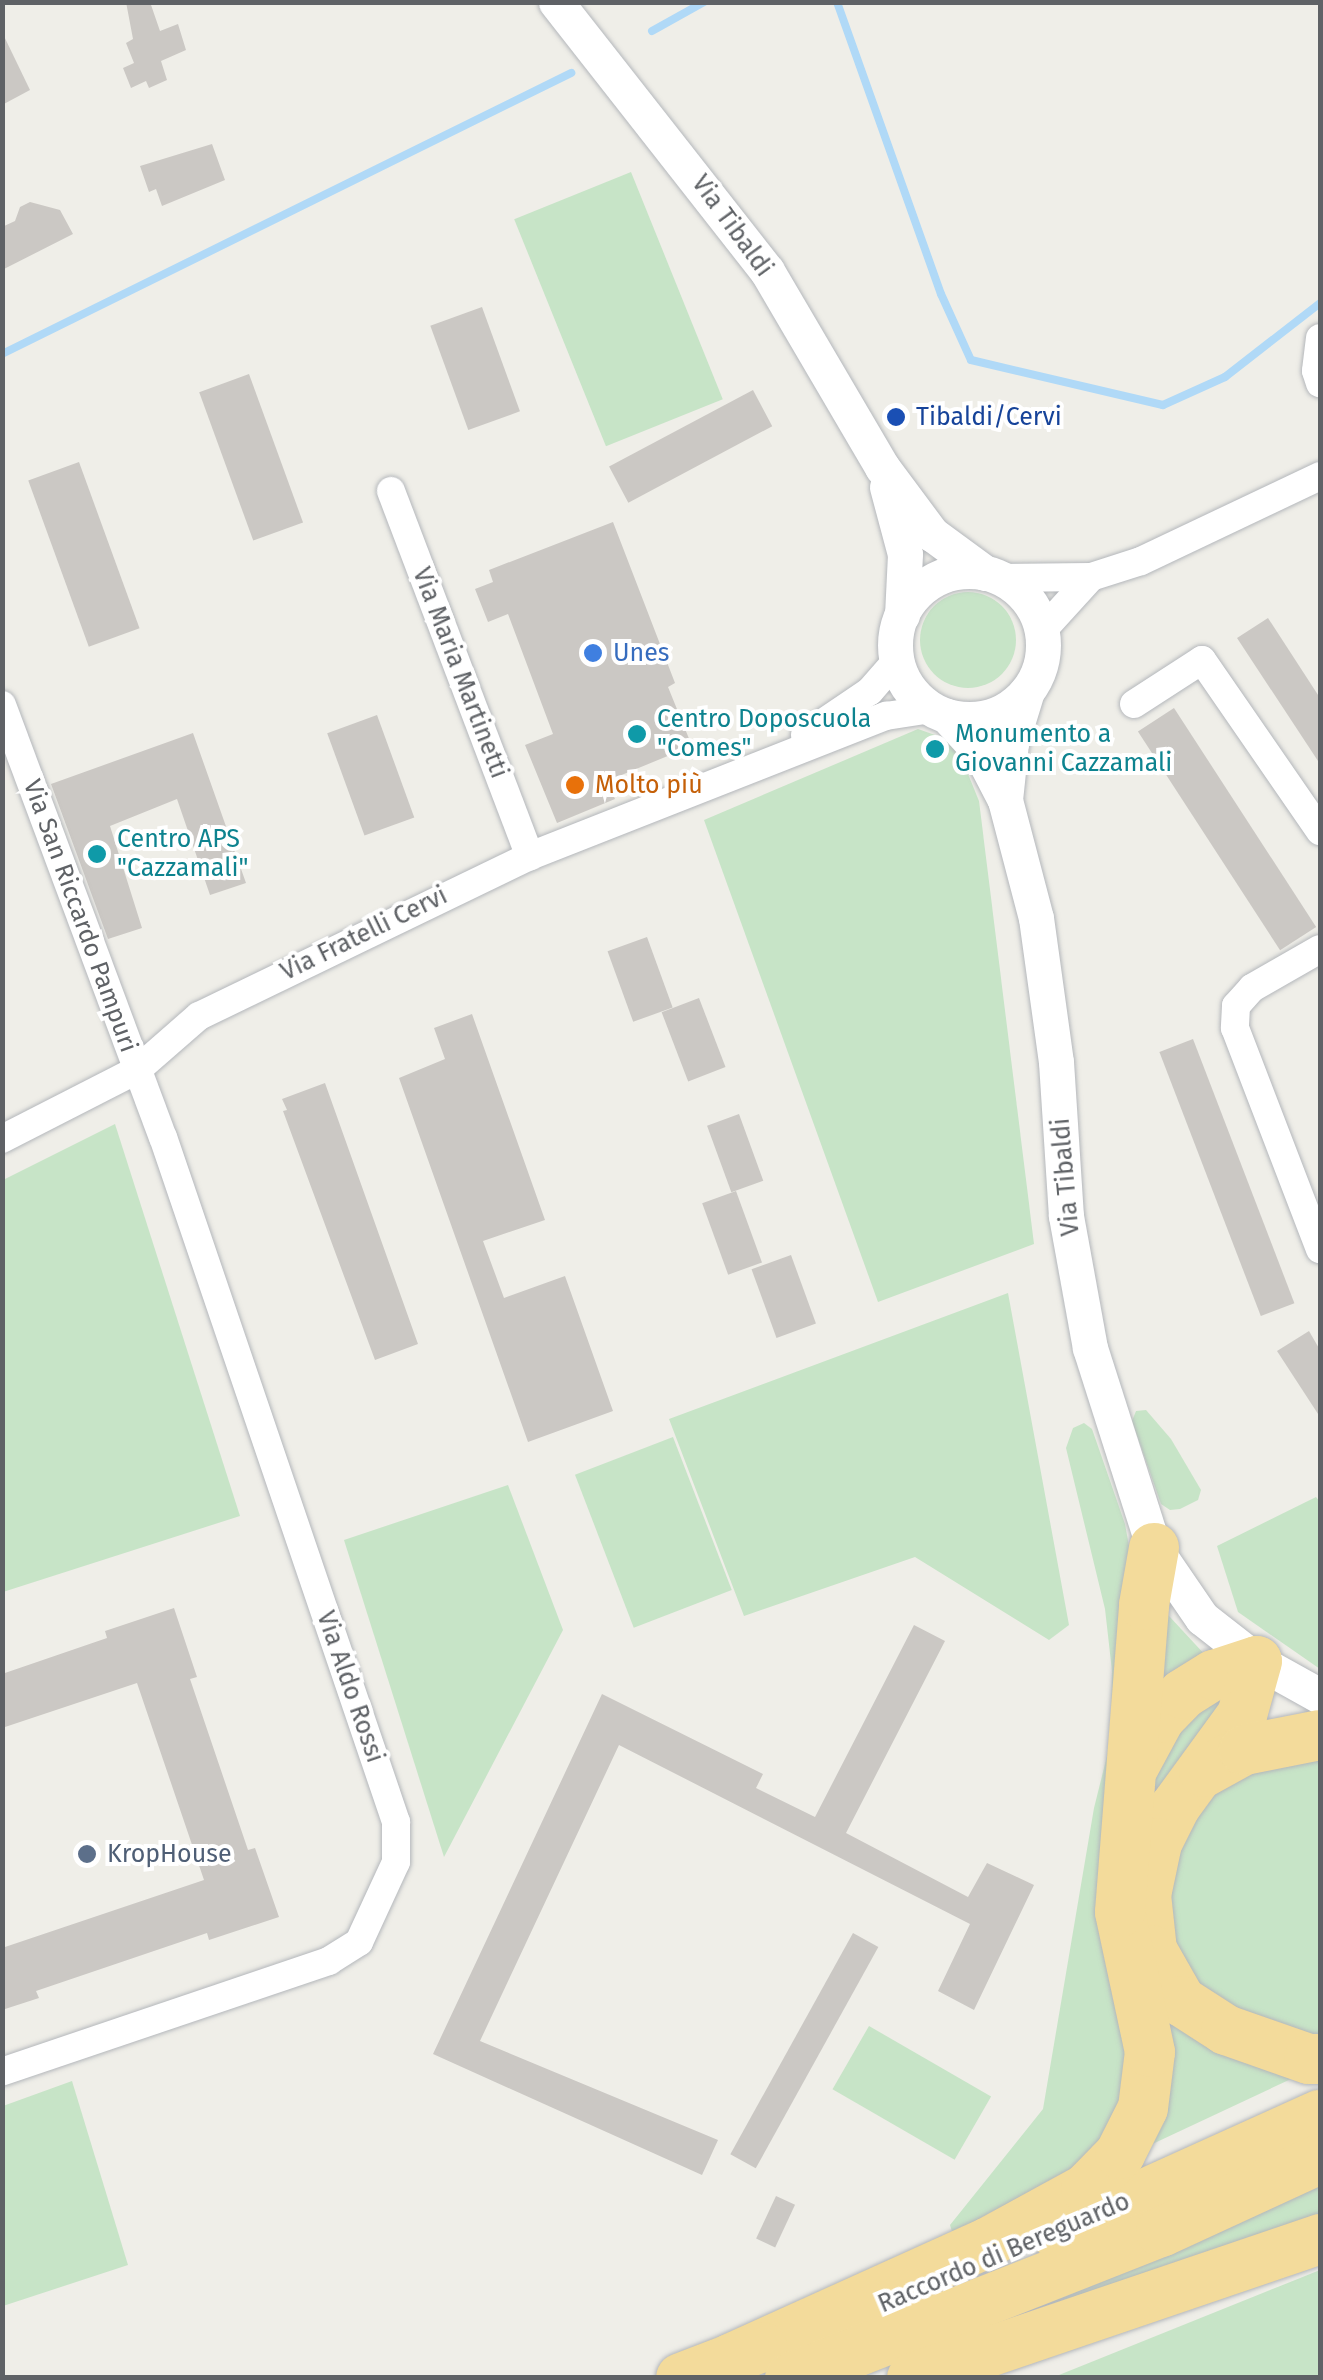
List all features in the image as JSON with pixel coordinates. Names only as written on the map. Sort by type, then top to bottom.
[{"type":"highway","points":[[730,2359],[989,2242],[1086,2189],[1120,2154],[1143,2108],[1150,2052],[1120,1912],[1144,1605],[1154,1548]]},
{"type":"highway","points":[[1128,1780],[1160,1718],[1183,1694],[1214,1675],[1256,1661]]},
{"type":"highway","points":[[1256,1661],[1242,1715],[1175,1807],[1157,1843],[1146,1895],[1152,1950],[1182,2001],[1226,2030],[1309,2059],[1320,2059]]},
{"type":"highway","points":[[1200,1775],[1244,1750],[1320,1735]]},
{"type":"highway","name":"Raccordo di Bereguardo","points":[[682,2378],[968,2272],[1320,2115]]},
{"type":"highway","name":"Raccordo di Bereguardo","points":[[790,2378],[1161,2232],[1320,2159]]},
{"type":"highway","points":[[912,2378],[1320,2239]]},
{"type":"street","name":"Via Tibaldi","points":[[556,2],[767,271],[882,467],[932,534],[992,575]]},
{"type":"street","points":[[1320,338],[1316,371],[1320,383]]},
{"type":"street","name":"Via Tibaldi","points":[[882,467],[905,554],[902,615]]},
{"type":"street","points":[[992,575],[1031,605],[1042,632],[1040,663],[1027,691],[990,716],[939,712],[908,688],[896,661],[902,615],[916,594],[936,579],[959,572],[1091,577],[1141,561],[1320,476]]},
{"type":"street","name":"Via Maria Martinetti","points":[[391,491],[530,856]]},
{"type":"street","points":[[1042,632],[1091,577]]},
{"type":"street","points":[[1134,704],[1202,660],[1320,831]]},
{"type":"street","name":"Via Fratelli Cervi","points":[[748,769],[856,700],[896,661]]},
{"type":"street","name":"Via Tibaldi","points":[[1005,800],[1011,743],[1027,691]]},
{"type":"street","name":"Via San Riccardo Pampuri","points":[[2,706],[137,1070]]},
{"type":"street","name":"Via Tibaldi","points":[[939,712],[980,752],[1005,800],[1036,918],[1056,1062],[1066,1216],[1090,1348],[1154,1548],[1202,1618],[1256,1661],[1320,1696]]},
{"type":"street","name":"Via Fratelli Cervi","points":[[2,1139],[137,1070],[199,1016],[530,856],[886,716],[939,712]]},
{"type":"street","points":[[1320,949],[1252,988],[1236,1006],[1234,1028],[1320,1249]]},
{"type":"street","name":"Via Aldo Rossi","points":[[2,2072],[329,1961],[359,1942],[396,1862],[396,1822],[137,1070]]},
{"type":"green space","points":[[631,172],[723,399],[606,446],[514,219]]},
{"type":"green space","points":[[968,592],[986,595],[1002,606],[1013,622],[1013,658],[1002,674],[986,685],[968,688],[950,685],[934,674],[923,658],[920,640],[923,622],[934,606],[950,595]]},
{"type":"green space","points":[[918,729],[955,742],[979,801],[1034,1244],[878,1302],[704,820]]},
{"type":"green space","points":[[115,1124],[240,1516],[3,1592],[3,1180]]},
{"type":"green space","points":[[1008,1293],[1069,1625],[1049,1640],[915,1557],[744,1616],[669,1419]]},
{"type":"green space","points":[[1146,1410],[1171,1439],[1201,1490],[1198,1500],[1180,1509],[1170,1510],[1161,1504],[1132,1421],[1136,1411]]},
{"type":"green space","points":[[1084,1423],[1092,1429],[1125,1524],[1131,1557],[1130,2024],[1124,2102],[1084,2164],[953,2235],[950,2225],[1043,2109],[1094,1808],[1111,1740],[1112,1671],[1105,1609],[1066,1448],[1073,1428]]},
{"type":"green space","points":[[673,1437],[732,1590],[634,1628],[575,1475]]},
{"type":"green space","points":[[508,1485],[563,1630],[444,1857],[344,1540]]},
{"type":"green space","points":[[1316,1497],[1320,1502],[1320,1669],[1238,1612],[1217,1546]]},
{"type":"green space","points":[[1157,1603],[1207,1657],[1155,1697]]},
{"type":"green space","points":[[1235,1684],[1153,1800],[1136,1791],[1166,1731]]},
{"type":"green space","points":[[1320,1744],[1320,2046],[1193,1989],[1157,1891],[1204,1785]]},
{"type":"green space","points":[[1157,2010],[1291,2079],[1146,2147]]},
{"type":"green space","points":[[869,2026],[991,2096],[955,2160],[833,2089]]},
{"type":"green space","points":[[72,2081],[128,2265],[3,2306],[3,2106]]},
{"type":"green space","points":[[1320,2176],[1320,2218],[990,2333],[986,2322]]},
{"type":"green space","points":[[1320,2270],[1320,2377],[1054,2377]]},
{"type":"building","points":[[126,2],[150,2],[160,31],[178,24],[186,50],[161,61],[167,80],[149,88],[146,81],[131,88],[123,68],[134,63],[126,43],[133,39]]},
{"type":"building","points":[[2,32],[30,90],[2,105]]},
{"type":"building","points":[[212,144],[225,180],[162,206],[156,189],[149,192],[140,166]]},
{"type":"building","points":[[30,202],[60,210],[73,234],[2,270],[2,227],[15,221],[20,207]]},
{"type":"building","points":[[482,307],[520,411],[468,430],[430,326]]},
{"type":"building","points":[[249,374],[303,522],[253,541],[199,392]]},
{"type":"building","points":[[753,390],[772,426],[628,503],[609,467]]},
{"type":"building","points":[[79,462],[140,628],[89,647],[28,480]]},
{"type":"building","name":"Unes","points":[[613,522],[675,683],[668,687],[692,746],[607,781],[615,799],[557,823],[525,745],[553,734],[508,614],[488,622],[475,589],[493,582],[489,570]]},
{"type":"building","points":[[1268,618],[1320,698],[1320,764],[1237,638]]},
{"type":"building","points":[[1174,708],[1316,927],[1280,950],[1138,731]]},
{"type":"building","points":[[377,715],[414,817],[364,836],[327,733]]},
{"type":"building","name":"Centro APS \"Cazzamali\"","points":[[193,733],[246,883],[210,895],[177,799],[110,826],[142,928],[108,939],[51,784]]},
{"type":"building","points":[[647,937],[673,1007],[633,1022],[608,951]]},
{"type":"building","points":[[699,998],[726,1067],[688,1081],[662,1012]]},
{"type":"building","points":[[472,1014],[545,1220],[483,1241],[504,1298],[565,1276],[613,1411],[528,1442],[399,1078],[445,1059],[434,1028]]},
{"type":"building","points":[[1193,1039],[1294,1303],[1261,1316],[1159,1052]]},
{"type":"building","points":[[325,1083],[418,1344],[375,1360],[283,1111],[287,1110],[282,1099]]},
{"type":"building","points":[[739,1114],[763,1181],[731,1192],[707,1126]]},
{"type":"building","points":[[736,1191],[762,1262],[728,1275],[702,1203]]},
{"type":"building","points":[[791,1255],[816,1324],[777,1338],[752,1269]]},
{"type":"building","points":[[1309,1331],[1320,1350],[1320,1417],[1277,1351]]},
{"type":"building","points":[[174,1608],[197,1677],[190,1679],[248,1850],[255,1848],[279,1917],[209,1940],[207,1933],[36,1991],[39,1998],[2,2010],[2,1948],[204,1880],[137,1683],[2,1728],[2,1674],[107,1638],[105,1631]]},
{"type":"building","points":[[914,1625],[945,1641],[846,1833],[968,1897],[987,1863],[1034,1885],[974,2010],[938,1991],[970,1924],[619,1745],[480,2041],[718,2140],[702,2175],[433,2054],[602,1694],[763,1774],[756,1788],[815,1817]]},
{"type":"building","points":[[853,1933],[878,1947],[756,2168],[730,2154]]},
{"type":"building","points":[[776,2196],[795,2205],[775,2247],[756,2239]]},
{"type":"waterway","points":[[652,31],[704,2]]},
{"type":"waterway","points":[[837,2],[941,294],[971,360],[1163,405],[1225,377],[1320,303]]},
{"type":"waterway","points":[[2,354],[571,73]]},
{"type":"place","name":"Tibaldi/Cervi","points":[[896,417]]},
{"type":"place","name":"Unes","points":[[593,653]]},
{"type":"place","name":"Centro Doposcuola \"Comes\"","points":[[637,734]]},
{"type":"place","name":"Monumento a Giovanni Cazzamali","points":[[935,749]]},
{"type":"place","name":"Molto più","points":[[575,785]]},
{"type":"place","name":"Centro APS \"Cazzamali\"","points":[[97,854]]},
{"type":"place","name":"KropHouse","points":[[87,1854]]}]
